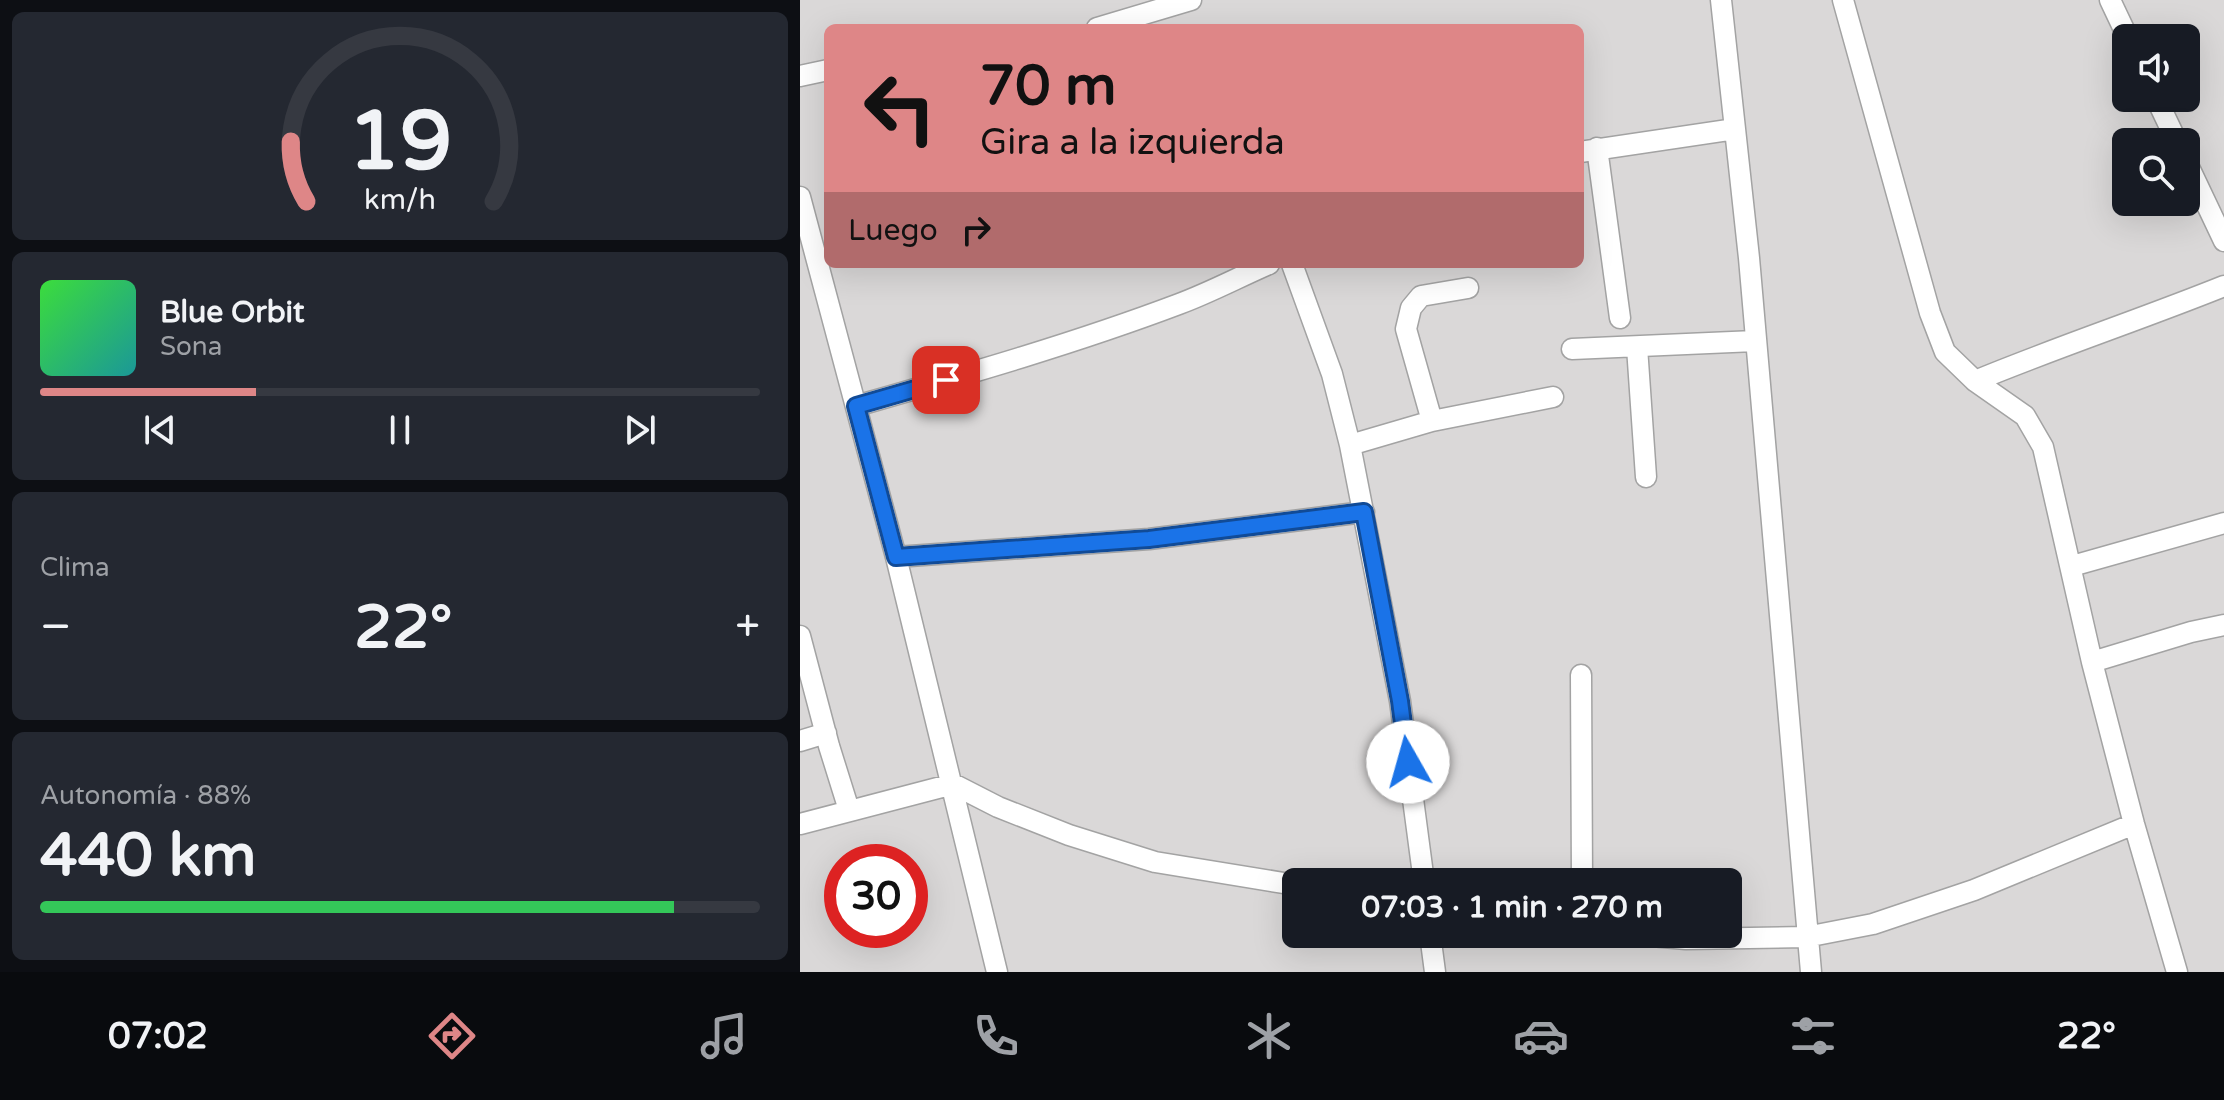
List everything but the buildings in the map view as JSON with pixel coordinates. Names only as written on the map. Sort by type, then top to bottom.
[{"type":"street","points":[[1110,24],[1191,0]]},
{"type":"street","points":[[1721,0],[1749,258],[1811,972]]},
{"type":"street","points":[[1843,0],[1930,313],[1945,352],[1975,381],[2025,416],[2043,447],[2092,662],[2177,972]]},
{"type":"street","points":[[2110,0],[2121,24]]},
{"type":"street","points":[[800,76],[824,71]]},
{"type":"street","points":[[1620,318],[1588,150],[1735,129]]},
{"type":"street","points":[[2200,190],[2224,241]]},
{"type":"street","points":[[800,197],[808,263],[856,406],[953,784],[997,972]]},
{"type":"street","points":[[856,406],[1091,335],[1182,303],[1260,268]]},
{"type":"street","points":[[1293,268],[1332,374],[1350,445],[1400,701],[1422,868]]},
{"type":"street","points":[[1975,381],[2224,286]]},
{"type":"street","points":[[1432,421],[1406,329],[1411,308],[1421,296],[1468,288]]},
{"type":"street","points":[[1572,349],[1755,341]]},
{"type":"street","points":[[1637,347],[1646,477]]},
{"type":"street","points":[[1350,445],[1432,421],[1553,397]]},
{"type":"street","points":[[896,557],[1149,539],[1364,512]]},
{"type":"street","points":[[2072,566],[2224,523]]},
{"type":"street","points":[[2092,662],[2224,625]]},
{"type":"street","points":[[800,636],[849,810]]},
{"type":"street","points":[[1581,675],[1582,868]]},
{"type":"street","points":[[800,741],[826,733]]},
{"type":"street","points":[[800,824],[953,784],[998,807],[1069,835],[1155,862],[1282,883]]},
{"type":"street","points":[[1742,938],[1806,937],[1873,924],[1974,890],[2134,824]]},
{"type":"street","points":[[1432,948],[1435,972]]},
{"type":"shaded area","points":[[800,0],[2224,0],[2224,972],[800,972]]},
{"type":"route","points":[[946,380],[856,406],[896,557],[1149,539],[1364,512],[1400,701],[1408,762]]}]
